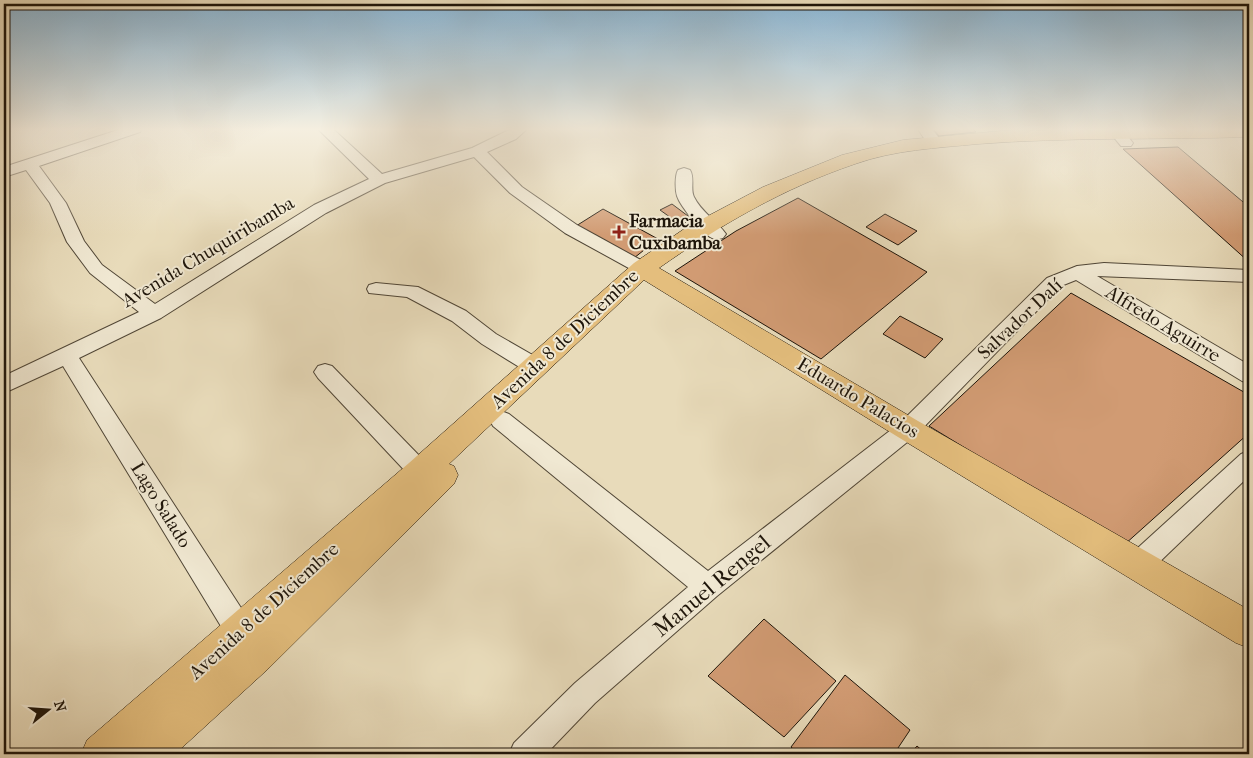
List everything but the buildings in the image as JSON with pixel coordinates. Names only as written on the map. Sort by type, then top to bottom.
[{"type":"main road","name":"Avenida 8 de Diciembre","points":[[145,754],[255,656],[536,367],[650,272],[770,191],[836,164]]},
{"type":"main road","name":"Avenida 8 de Diciembre","points":[[713,230],[858,169],[876,164]]},
{"type":"main road","name":"Avenida 8 de Diciembre","points":[[102,754],[241,632],[501,420],[650,272]]},
{"type":"main road","name":"Eduardo Palacios","points":[[650,272],[908,429],[1249,630]]},
{"type":"street","points":[[4,172],[24,164]]},
{"type":"street","points":[[29,164],[58,204],[76,242],[96,269],[154,313]]},
{"type":"street","points":[[362,164],[379,180]]},
{"type":"street","name":"Avenida Chuquiribamba","points":[[4,385],[154,313],[320,209],[379,180],[432,164]]},
{"type":"street","name":"Eduardo Palacios","points":[[490,164],[516,190],[571,229],[650,272]]},
{"type":"street","points":[[684,173],[685,196],[713,230]]},
{"type":"street","name":"Salvador Dalí","points":[[908,429],[1054,282],[1077,272],[1104,269],[1249,276]]},
{"type":"street","name":"Alfredo Aguirre","points":[[1077,272],[1249,375]]},
{"type":"street","points":[[376,288],[411,291],[459,316],[489,339],[536,367]]},
{"type":"street","name":"Lago Salado","points":[[67,355],[255,656]]},
{"type":"street","points":[[325,372],[427,479]]},
{"type":"street","points":[[501,420],[708,586]]},
{"type":"street","name":"Manuel Rengel","points":[[525,754],[585,693],[708,586],[908,429]]},
{"type":"street","points":[[1139,564],[1249,461]]},
{"type":"place","name":"Farmacia Cuxibamba","points":[[619,232]]}]
